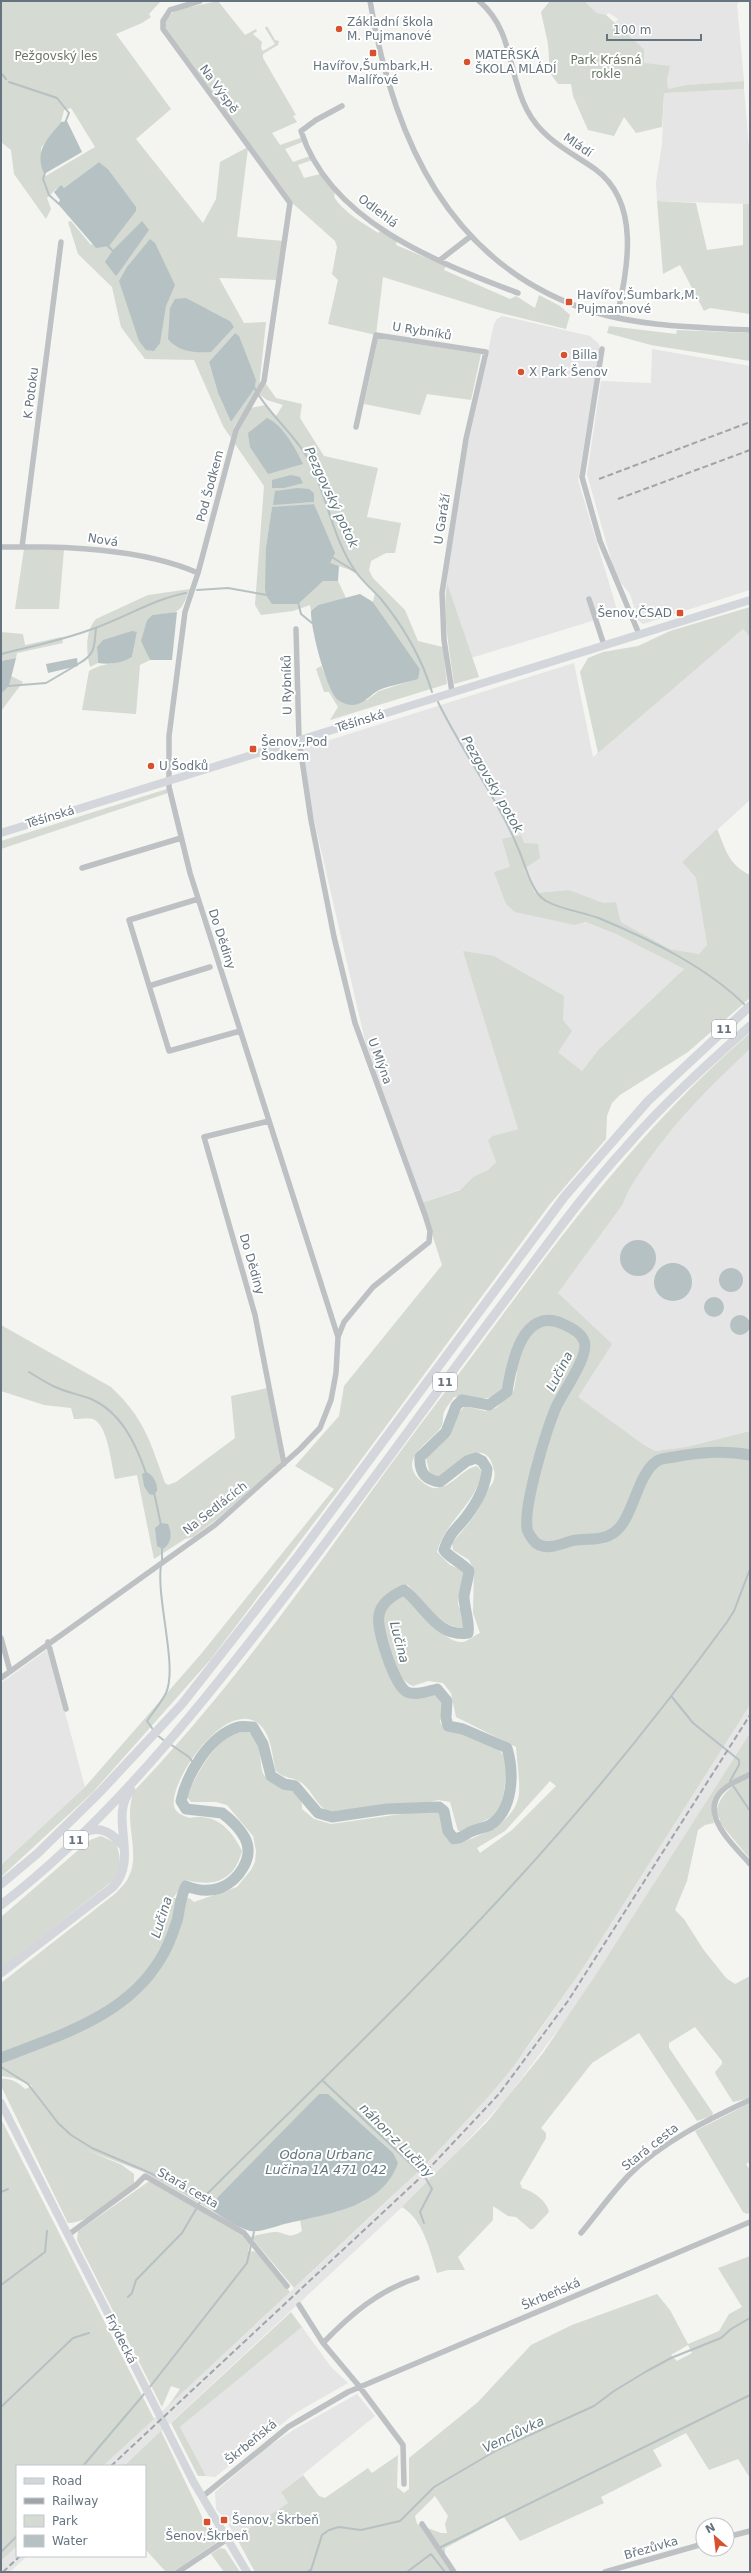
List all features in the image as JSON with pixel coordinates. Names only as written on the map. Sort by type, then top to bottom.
[{"type":"highway","name":"11","points":[[1,1884],[38,1853],[100,1792],[182,1704],[298,1556],[565,1196],[648,1101],[750,1006]]},
{"type":"highway","name":"11","points":[[1,1905],[70,1845],[146,1769],[218,1683],[312,1563],[586,1194],[624,1148],[676,1093],[750,1026]]},
{"type":"highway","points":[[1,1974],[113,1887],[124,1870],[124,1802],[146,1769]]},
{"type":"highway","points":[[70,1845],[83,1833],[98,1829],[110,1833],[124,1847]]},
{"type":"main road","name":"Těšínská","points":[[1,833],[750,600]]},
{"type":"main road","name":"Frýdecká","points":[[1,2103],[202,2497],[226,2540],[247,2572]]},
{"type":"street","name":"Na Výspě","points":[[200,1],[170,10],[163,21],[163,29],[290,203]]},
{"type":"street","points":[[370,1],[382,61],[396,111],[413,153],[428,180],[471,236],[498,260],[525,279],[579,306],[617,317],[666,325],[750,330]]},
{"type":"street","name":"Mládí","points":[[479,1],[494,16],[502,29],[518,91],[534,121],[566,152],[596,170],[616,195],[626,221],[628,237],[627,267],[617,317]]},
{"type":"street","name":"Odlehlá","points":[[342,106],[301,130],[321,169],[340,195],[366,218],[407,246],[461,271],[518,293]]},
{"type":"street","name":"Pod Šodkem","points":[[170,780],[170,736],[185,612],[198,573],[236,430],[264,381],[290,203]]},
{"type":"street","points":[[440,260],[471,236]]},
{"type":"street","name":"K Potoku","points":[[22,546],[61,242]]},
{"type":"street","name":"U Rybníků","points":[[356,427],[376,335],[486,352]]},
{"type":"street","points":[[602,349],[582,477],[600,541],[639,634]]},
{"type":"street","name":"U Garáží","points":[[452,692],[444,640],[442,592],[466,439],[486,352]]},
{"type":"street","name":"Nová","points":[[1,547],[22,546],[79,548],[149,558],[183,566],[198,573]]},
{"type":"street","points":[[589,599],[604,646]]},
{"type":"street","name":"U Rybníků","points":[[296,629],[299,740]]},
{"type":"street","name":"U Mlýna","points":[[299,740],[312,828],[334,937],[355,1023],[430,1232],[429,1242],[373,1287],[344,1322],[338,1337],[338,1348]]},
{"type":"street","name":"Do Dědiny","points":[[170,780],[181,838],[198,899],[338,1337]]},
{"type":"street","points":[[82,868],[181,838]]},
{"type":"street","name":"Do Dědiny","points":[[198,899],[129,920],[168,1051],[240,1031]]},
{"type":"street","name":"Do Dědiny","points":[[149,986],[210,968]]},
{"type":"street","name":"Do Dědiny","points":[[269,1121],[204,1137],[255,1315],[284,1464]]},
{"type":"street","name":"Na Sedlácích","points":[[1,1678],[48,1642],[215,1524],[284,1464],[320,1428],[331,1400],[338,1348]]},
{"type":"street","points":[[1,1638],[10,1671]]},
{"type":"street","points":[[48,1642],[66,1709]]},
{"type":"street","points":[[750,1774],[730,1784],[720,1795],[716,1803],[714,1816],[716,1824],[750,1864]]},
{"type":"street","name":"Stará cesta","points":[[581,2233],[628,2176],[648,2159],[689,2130],[750,2100]]},
{"type":"street","name":"Stará cesta","points":[[68,2235],[136,2185],[145,2176],[244,2233],[287,2286]]},
{"type":"street","name":"Škrbeňská","points":[[202,2497],[288,2427],[359,2386],[750,2222]]},
{"type":"street","points":[[323,2343],[374,2298],[393,2286],[417,2278]]},
{"type":"street","points":[[299,2305],[323,2343],[359,2386],[403,2445],[404,2484]]},
{"type":"street","points":[[422,2524],[454,2572]]},
{"type":"street","points":[[735,2535],[750,2531]]},
{"type":"street","points":[[178,2572],[226,2540]]},
{"type":"street","name":"Březůvka","points":[[604,2572],[695,2546]]},
{"type":"shaded area","points":[[584,1],[741,1],[737,4],[744,81],[686,85],[668,89],[667,79],[644,63],[644,49],[615,23],[618,19],[609,13],[606,15],[597,13]]},
{"type":"shaded area","points":[[744,89],[750,160],[750,204],[657,201],[656,182],[662,145],[664,93]]},
{"type":"shaded area","points":[[502,316],[590,336],[599,344],[600,349],[578,480],[618,613],[471,658],[447,583],[450,526],[494,324],[497,319]]},
{"type":"shaded area","points":[[652,349],[750,366],[750,590],[643,624],[638,620],[630,594],[616,577],[587,474],[601,381],[651,383]]},
{"type":"shaded area","points":[[743,629],[750,637],[750,800],[682,862],[696,878],[707,945],[699,954],[670,949],[621,922],[616,902],[603,904],[569,890],[535,893],[524,869],[529,865],[495,872],[575,925],[584,922],[616,934],[684,969],[599,1049],[582,1071],[558,1052],[464,951],[518,1129],[494,1136],[496,1162],[488,1170],[473,1177],[461,1189],[422,1203],[366,1045],[298,750],[574,663],[593,757]]},
{"type":"shaded area","points":[[750,1049],[750,1431],[686,1447],[655,1451],[644,1445],[577,1397],[558,1293],[623,1204],[627,1191],[662,1140],[702,1093]]},
{"type":"shaded area","points":[[48,1649],[85,1787],[1,1865],[1,1683]]},
{"type":"shaded area","points":[[750,1705],[750,1733],[576,2006],[506,2099],[427,2184],[125,2465],[104,2465],[392,2197],[489,2096],[531,2043],[581,1971]]},
{"type":"shaded area","points":[[302,2327],[331,2367],[348,2383],[297,2412],[215,2477],[206,2476],[180,2427]]},
{"type":"shaded area","points":[[357,2394],[375,2416],[281,2492],[288,2503],[236,2537],[228,2524],[231,2523],[228,2517],[225,2519],[216,2509],[215,2492],[266,2448],[295,2429]]},
{"type":"shaded area","points":[[16,2547],[16,2557],[26,2557],[10,2572],[1,2572],[1,2561]]},
{"type":"green space","name":"Pežgovský les","points":[[1,1],[161,1],[149,14],[151,17],[142,23],[116,34],[171,109],[136,139],[203,223],[216,199],[220,162],[248,147],[170,39],[163,21],[176,10],[218,1],[245,35],[256,29],[257,31],[253,34],[262,42],[261,48],[263,51],[275,44],[265,28],[267,26],[275,40],[279,41],[278,45],[263,54],[263,58],[296,115],[293,116],[297,122],[272,133],[280,145],[303,137],[305,141],[285,149],[293,162],[313,155],[315,159],[298,165],[304,178],[320,174],[335,193],[334,197],[343,208],[354,217],[378,233],[381,230],[397,240],[396,245],[446,266],[444,270],[510,299],[516,296],[535,308],[539,295],[560,306],[570,315],[566,329],[489,310],[383,277],[376,335],[328,324],[338,280],[332,274],[337,247],[335,241],[289,200],[248,148],[237,237],[284,241],[279,280],[219,278],[244,323],[266,322],[259,388],[234,427],[231,438],[223,426],[194,360],[145,359],[121,327],[112,287],[78,254],[68,222],[71,221],[91,245],[135,207],[108,169],[99,162],[64,188],[56,189],[47,198],[51,209],[46,219],[14,174],[11,150],[1,142]],"holes":[[[71,108],[95,147],[44,177],[41,148],[61,122],[64,110]],[[209,310],[230,321],[200,353]],[[235,333],[256,380],[255,388],[231,422],[218,393],[209,362]]]},
{"type":"green space","name":"Park Krásná rokle","points":[[550,1],[584,1],[597,13],[606,15],[644,49],[644,63],[670,66],[667,79],[668,89],[686,85],[744,81],[744,89],[664,93],[662,127],[636,133],[624,117],[614,136],[588,130],[573,96],[571,84],[558,84],[550,73],[548,44],[541,12]]},
{"type":"green space","points":[[657,201],[696,203],[707,250],[743,245],[743,204],[750,204],[750,314],[710,308],[704,311],[680,265],[663,274]]},
{"type":"green space","points":[[609,326],[676,334],[677,330],[750,333],[750,361],[651,345],[607,333]]},
{"type":"green space","points":[[378,338],[481,354],[471,400],[427,394],[420,415],[364,404]]},
{"type":"green space","points":[[264,381],[276,398],[302,404],[300,418],[324,456],[378,468],[367,517],[401,523],[395,553],[386,553],[371,561],[369,570],[373,578],[405,610],[418,641],[443,647],[447,684],[330,720],[338,707],[329,692],[324,692],[316,669],[321,666],[334,695],[367,700],[379,691],[417,679],[420,669],[373,602],[375,593],[356,573],[330,564],[322,528],[314,504],[272,508],[266,547],[266,595],[323,581],[338,581],[346,598],[318,605],[311,611],[310,605],[293,611],[261,615],[255,605],[264,486],[233,441],[250,408],[266,405],[276,416],[283,405],[267,400],[259,394]],"holes":[[[286,490],[314,493],[314,502],[294,503],[276,491]]]},
{"type":"green space","points":[[24,549],[64,550],[59,609],[15,609]]},
{"type":"green space","points":[[447,583],[479,677],[454,684],[445,608]]},
{"type":"green space","points":[[190,589],[183,604],[177,611],[173,613],[152,615],[147,620],[142,641],[150,660],[140,665],[136,714],[82,710],[89,671],[101,666],[121,662],[132,657],[137,632],[97,647],[98,663],[90,667],[87,642],[90,629],[96,619],[148,595]]},
{"type":"green space","points":[[750,607],[750,637],[743,629],[598,753],[580,672],[588,658],[603,652],[638,646],[670,631]]},
{"type":"green space","points":[[1,632],[23,634],[25,645],[62,637],[63,643],[17,653],[16,658],[1,661]]},
{"type":"green space","points":[[11,676],[23,682],[1,711],[1,694],[9,686]]},
{"type":"green space","points":[[167,789],[168,793],[1,849],[1,841]]},
{"type":"green space","points":[[717,829],[732,861],[750,875],[750,998],[688,1052],[620,1095],[612,1103],[607,1116],[606,1139],[550,1204],[338,1491],[211,1659],[93,1792],[1,1877],[1,1865],[85,1787],[201,1654],[334,1489],[295,1466],[339,1416],[344,1386],[442,1265],[422,1203],[460,1190],[473,1177],[488,1170],[496,1162],[488,1140],[493,1136],[518,1129],[463,951],[494,956],[564,996],[563,1020],[572,1031],[558,1052],[582,1071],[599,1049],[684,969],[616,934],[585,922],[575,925],[515,912],[506,904],[494,872],[510,867],[502,839],[521,835],[524,843],[538,844],[540,858],[524,869],[535,893],[569,890],[603,903],[616,902],[621,922],[670,949],[699,954],[707,945],[696,878],[682,862]]},
{"type":"green space","points":[[750,1033],[750,1049],[696,1102],[658,1146],[634,1182],[623,1204],[558,1293],[612,1344],[578,1397],[644,1445],[655,1451],[686,1447],[750,1431],[750,1705],[581,1971],[513,2067],[489,2096],[422,2168],[294,2288],[251,2237],[276,2232],[291,2236],[302,2231],[300,2220],[336,2212],[365,2201],[319,2094],[213,2204],[213,2211],[144,2172],[84,2149],[122,2165],[134,2174],[134,2184],[94,2214],[77,2222],[68,2223],[1,2086],[1,2079],[8,2079],[20,2084],[25,2089],[33,2086],[14,2078],[1,2076],[1,1983],[116,1893],[126,1882],[132,1869],[133,1858],[130,1814],[134,1791],[169,1754],[266,1636],[386,1471],[529,1279],[587,1204],[649,1132],[715,1065]],"holes":[[[507,1370],[517,1372],[514,1390],[496,1408],[485,1411],[465,1406],[459,1412],[451,1435],[426,1457],[430,1475],[440,1477],[465,1457],[473,1454],[480,1453],[486,1455],[491,1461],[493,1467],[495,1474],[493,1481],[479,1508],[452,1543],[453,1550],[469,1560],[474,1570],[473,1613],[480,1633],[463,1642],[447,1637],[431,1624],[403,1595],[388,1605],[382,1619],[388,1647],[395,1667],[406,1682],[413,1686],[428,1681],[443,1683],[451,1693],[456,1717],[516,1747],[519,1794],[511,1813],[503,1821],[484,1833],[454,1845],[445,1835],[443,1827],[443,1814],[437,1809],[331,1824],[314,1819],[302,1809],[301,1802],[294,1792],[269,1780],[264,1775],[257,1741],[254,1736],[248,1733],[240,1732],[231,1735],[215,1749],[195,1779],[187,1797],[191,1802],[216,1802],[227,1805],[253,1836],[256,1851],[255,1862],[251,1870],[237,1887],[194,1902],[189,1898],[173,1898],[186,1880],[206,1883],[214,1882],[228,1875],[234,1869],[242,1851],[233,1836],[222,1824],[208,1818],[190,1818],[178,1812],[174,1806],[175,1794],[181,1778],[191,1761],[203,1744],[217,1731],[232,1721],[247,1719],[260,1725],[267,1735],[276,1771],[279,1774],[302,1783],[320,1805],[328,1812],[392,1804],[422,1804],[438,1800],[450,1802],[458,1831],[467,1831],[470,1828],[491,1818],[497,1812],[504,1794],[506,1770],[505,1758],[501,1752],[487,1742],[444,1728],[440,1722],[443,1701],[437,1693],[413,1698],[404,1694],[396,1686],[383,1660],[379,1645],[376,1618],[380,1603],[386,1595],[398,1588],[408,1585],[438,1619],[463,1628],[463,1615],[458,1605],[459,1594],[465,1583],[462,1570],[450,1565],[437,1552],[447,1531],[474,1494],[482,1472],[477,1466],[467,1470],[443,1487],[433,1488],[421,1481],[414,1473],[412,1466],[413,1458],[423,1445],[441,1427],[444,1412],[454,1397],[468,1396],[489,1398],[495,1396],[502,1392]],[[550,1781],[556,1786],[512,1830],[480,1853],[477,1848],[505,1831]]]},
{"type":"green space","points":[[1,1325],[111,1387],[122,1398],[139,1420],[150,1442],[165,1483],[168,1485],[176,1482],[235,1438],[231,1396],[267,1388],[281,1463],[217,1519],[193,1537],[185,1539],[154,1559],[137,1475],[115,1479],[108,1445],[98,1423],[93,1419],[74,1419],[71,1408],[44,1405],[1,1391]]},
{"type":"green space","points":[[750,1733],[750,1772],[728,1786],[722,1792],[713,1806],[712,1814],[714,1823],[705,1825],[698,1830],[687,1881],[675,1910],[684,1919],[703,1949],[726,1978],[735,1984],[750,1976],[750,2098],[733,2102],[715,2072],[722,2064],[722,2061],[695,2027],[669,2043],[669,2048],[713,2113],[712,2116],[697,2121],[639,2033],[592,2063],[541,2128],[546,2133],[546,2138],[520,2183],[522,2188],[531,2191],[542,2200],[549,2212],[533,2229],[530,2229],[516,2217],[508,2216],[493,2206],[493,2220],[458,2257],[465,2270],[448,2270],[437,2273],[425,2236],[415,2219],[402,2207],[487,2122],[543,2053],[593,1979]]},
{"type":"green space","points":[[750,1776],[750,1859],[720,1823],[720,1819],[716,1813],[721,1800],[728,1790]]},
{"type":"green space","points":[[101,1836],[116,1843],[118,1848],[120,1862],[117,1875],[114,1880],[1,1968],[1,1917],[90,1840]]},
{"type":"green space","points":[[750,2103],[750,2162],[746,2164],[750,2170],[750,2212],[747,2214],[743,2212],[695,2131]]},
{"type":"green space","points":[[1,2119],[154,2419],[104,2465],[16,2465],[16,2547],[1,2561]]},
{"type":"green space","points":[[148,2182],[152,2182],[245,2237],[250,2244],[248,2251],[258,2252],[290,2292],[169,2405],[180,2389],[171,2386],[162,2407],[77,2240],[78,2231]]},
{"type":"green space","points":[[750,2256],[750,2478],[738,2459],[709,2470],[686,2433],[653,2450],[662,2466],[601,2497],[604,2503],[520,2541],[504,2517],[445,2548],[445,2563],[451,2572],[255,2572],[236,2537],[288,2503],[281,2492],[303,2475],[319,2496],[325,2498],[368,2468],[372,2473],[398,2455],[397,2487],[404,2493],[409,2489],[409,2458],[478,2402],[531,2345],[572,2325],[657,2294],[670,2310],[688,2344],[719,2331],[729,2314],[742,2307],[718,2268]],"holes":[[[688,2345],[692,2353],[677,2361],[671,2355]],[[435,2496],[448,2516],[445,2524],[447,2533],[441,2533],[417,2524],[415,2516]]]},
{"type":"green space","points":[[291,2312],[302,2327],[180,2427],[206,2476],[198,2476],[171,2423]]},
{"type":"green space","points":[[161,2431],[205,2523],[213,2531],[210,2534],[216,2543],[173,2572],[166,2572],[146,2550],[146,2465],[125,2465]]},
{"type":"green space","points":[[220,2548],[225,2549],[240,2572],[224,2572],[211,2554]]},
{"type":"water","points":[[67,121],[82,152],[44,174],[41,166],[41,152],[47,140],[61,122]]},
{"type":"water","points":[[99,162],[108,169],[136,207],[136,211],[109,246],[96,248],[58,204],[60,200],[54,192],[61,185],[64,188]]},
{"type":"water","points":[[142,221],[149,230],[116,276],[105,262],[113,250]]},
{"type":"water","points":[[150,239],[155,243],[175,285],[166,306],[160,343],[154,351],[146,350],[139,341],[119,281],[127,267]]},
{"type":"water","points":[[186,298],[230,321],[234,327],[211,352],[188,351],[177,347],[168,339],[170,308],[175,299]]},
{"type":"water","points":[[235,333],[239,336],[256,380],[255,388],[231,422],[218,393],[209,362]]},
{"type":"water","points":[[267,418],[273,421],[284,432],[303,464],[268,474],[250,447],[248,433]]},
{"type":"water","points":[[291,475],[300,477],[303,483],[284,488],[272,488],[272,480]]},
{"type":"water","points":[[298,488],[309,489],[314,493],[314,502],[273,505],[275,491]]},
{"type":"water","points":[[314,504],[335,553],[330,563],[339,566],[338,581],[323,581],[298,604],[272,604],[266,595],[265,589],[266,547],[272,507]]},
{"type":"water","points":[[360,594],[373,602],[420,669],[418,679],[379,690],[360,703],[351,705],[338,700],[333,694],[324,671],[316,643],[311,619],[311,611],[318,605]]},
{"type":"water","points":[[177,612],[172,660],[150,660],[141,641],[147,620],[152,615]]},
{"type":"water","points":[[132,631],[137,632],[132,657],[116,663],[98,663],[97,647],[103,640]]},
{"type":"water","points":[[16,658],[9,686],[1,694],[1,661]]},
{"type":"water","points":[[77,658],[78,666],[48,673],[46,664]]},
{"type":"water","points":[[642,1240],[651,1245],[655,1251],[655,1265],[651,1271],[642,1276],[634,1276],[625,1271],[621,1265],[620,1254],[625,1245],[631,1241]]},
{"type":"water","points":[[673,1263],[686,1269],[692,1282],[686,1295],[673,1301],[660,1295],[654,1282],[660,1269]]},
{"type":"water","points":[[726,1268],[736,1268],[743,1275],[743,1285],[736,1292],[726,1292],[719,1285],[719,1275]]},
{"type":"water","points":[[714,1297],[721,1300],[724,1307],[721,1314],[714,1317],[707,1314],[704,1307],[707,1300]]},
{"type":"water","points":[[740,1315],[747,1318],[750,1325],[747,1332],[740,1335],[733,1332],[730,1325],[733,1318]]},
{"type":"water","points":[[146,1472],[153,1477],[156,1482],[157,1491],[153,1495],[149,1494],[144,1486],[142,1474]]},
{"type":"water","points":[[161,1523],[168,1524],[171,1534],[170,1541],[163,1549],[157,1546],[155,1528]]},
{"type":"water","name":"Odona Urbanc Lučina 1A 471 042","points":[[319,2094],[328,2094],[393,2153],[398,2163],[390,2178],[380,2190],[353,2206],[321,2216],[259,2231],[250,2231],[241,2228],[213,2211],[213,2204],[219,2196]]},
{"type":"waterway","name":"Pezgovský potok","points":[[1,73],[6,79]]},
{"type":"waterway","name":"Pezgovský potok","points":[[9,82],[57,98],[69,113],[65,123]]},
{"type":"waterway","name":"Pezgovský potok","points":[[45,173],[43,179],[49,195],[59,204]]},
{"type":"waterway","name":"Pezgovský potok","points":[[107,245],[114,252]]},
{"type":"waterway","name":"Pezgovský potok","points":[[254,387],[265,404],[307,457],[320,486],[335,531],[348,559],[359,576],[389,609],[411,643],[423,667],[432,692]]},
{"type":"waterway","points":[[330,556],[356,572]]},
{"type":"waterway","points":[[197,590],[228,588],[267,595]]},
{"type":"waterway","points":[[1,654],[72,636],[106,624],[163,599],[186,593]]},
{"type":"waterway","points":[[298,602],[301,614],[312,623]]},
{"type":"waterway","points":[[78,664],[91,653],[94,645],[96,628]]},
{"type":"waterway","points":[[8,686],[46,683],[75,666]]},
{"type":"waterway","name":"Pezgovský potok","points":[[438,702],[447,721],[510,829],[532,885],[541,897],[559,907],[601,919],[659,945],[714,979],[746,1006]]},
{"type":"waterway","name":"Lučina","points":[[1,2058],[69,2032],[111,2009],[130,1995],[147,1978],[166,1949],[177,1921],[181,1899],[186,1886],[203,1890],[220,1888],[233,1880],[243,1868],[248,1853],[248,1846],[245,1838],[235,1824],[222,1813],[186,1809],[181,1801],[188,1779],[201,1757],[209,1747],[227,1732],[238,1727],[253,1727],[263,1744],[271,1776],[284,1784],[295,1786],[318,1813],[332,1817],[387,1809],[439,1807],[444,1811],[448,1831],[454,1839],[490,1825],[504,1810],[508,1800],[511,1779],[511,1768],[507,1748],[463,1729],[448,1726],[446,1718],[447,1701],[437,1689],[414,1694],[407,1692],[402,1687],[392,1668],[383,1644],[380,1632],[379,1615],[385,1603],[396,1594],[404,1590],[440,1626],[448,1631],[468,1633],[464,1596],[469,1571],[444,1550],[451,1536],[477,1501],[485,1482],[487,1469],[482,1461],[476,1458],[467,1461],[440,1482],[430,1479],[424,1474],[421,1467],[420,1457],[446,1432],[456,1406],[462,1400],[489,1405],[507,1392],[516,1354],[521,1341],[528,1330],[538,1323],[549,1320],[563,1324],[575,1330],[583,1338],[585,1347],[580,1364],[556,1407],[532,1485],[527,1517],[527,1530],[536,1543],[549,1547],[576,1540],[604,1538],[617,1531],[629,1512],[643,1478],[649,1468],[659,1460],[712,1452],[731,1452],[750,1455]]},
{"type":"waterway","points":[[29,1372],[58,1388],[91,1399],[111,1412],[119,1420],[132,1440],[146,1473]]},
{"type":"waterway","points":[[154,1492],[161,1525]]},
{"type":"waterway","points":[[162,1547],[162,1561]]},
{"type":"waterway","points":[[154,1731],[147,1721],[166,1693],[170,1667],[161,1596],[161,1565]]},
{"type":"waterway","points":[[128,2297],[132,2293],[136,2280],[182,2233],[202,2199],[440,1962],[516,1881],[571,1819],[651,1722],[727,1622],[734,1611],[750,1569]]},
{"type":"waterway","points":[[672,1697],[693,1723],[739,1760],[739,1765],[730,1781],[750,1811]]},
{"type":"waterway","points":[[157,1735],[166,1742]]},
{"type":"waterway","points":[[170,1744],[189,1757],[195,1765]]},
{"type":"waterway","points":[[1,2067],[28,2084],[58,2123],[71,2135],[92,2148],[148,2172],[202,2199]]},
{"type":"waterway","name":"náhon-z Lučiny","points":[[322,2080],[425,2177],[432,2189],[420,2212],[424,2223]]},
{"type":"waterway","points":[[1,2192],[8,2189]]},
{"type":"waterway","points":[[1,2285],[45,2252],[47,2231]]},
{"type":"waterway","points":[[252,2241],[254,2232]]},
{"type":"waterway","points":[[149,2388],[247,2263],[251,2245]]},
{"type":"waterway","name":"Venclůvka","points":[[307,2572],[311,2570],[322,2535],[329,2530],[339,2527],[361,2530],[400,2521],[434,2487],[497,2450],[594,2406],[614,2391],[647,2371],[671,2358],[721,2338],[731,2329],[750,2318]]},
{"type":"waterway","points":[[1,2407],[73,2338],[89,2333]]},
{"type":"waterway","points":[[84,2465],[145,2393]]},
{"type":"waterway","points":[[441,2547],[750,2395]]},
{"type":"waterway","points":[[1,2552],[16,2537]]},
{"type":"waterway","points":[[407,2572],[431,2554],[445,2572]]},
{"type":"railway","points":[[599,479],[750,422]]},
{"type":"railway","points":[[618,499],[750,450]]},
{"type":"railway","points":[[112,2465],[421,2177],[499,2094],[568,2001],[750,1715]]},
{"type":"railway","points":[[3,2572],[19,2557]]},
{"type":"place","name":"Základní škola M. Pujmanové","points":[[339,29]]},
{"type":"place","name":"Havířov,Šumbark,H. Malířové","points":[[373,53]]},
{"type":"place","name":"MATEŘSKÁ ŠKOLA MLÁDÍ","points":[[467,62]]},
{"type":"place","name":"Havířov,Šumbark,M. Pujmannové","points":[[569,302]]},
{"type":"place","name":"Billa","points":[[564,355]]},
{"type":"place","name":"X Park Šenov","points":[[521,372]]},
{"type":"place","name":"Šenov,ČSAD","points":[[680,613]]},
{"type":"place","name":"Šenov,,Pod Šodkem","points":[[253,749]]},
{"type":"place","name":"U Šodků","points":[[151,766]]},
{"type":"place","name":"Šenov, Škrbeň","points":[[224,2520]]},
{"type":"place","name":"Šenov,Škrbeň","points":[[207,2522]]}]
